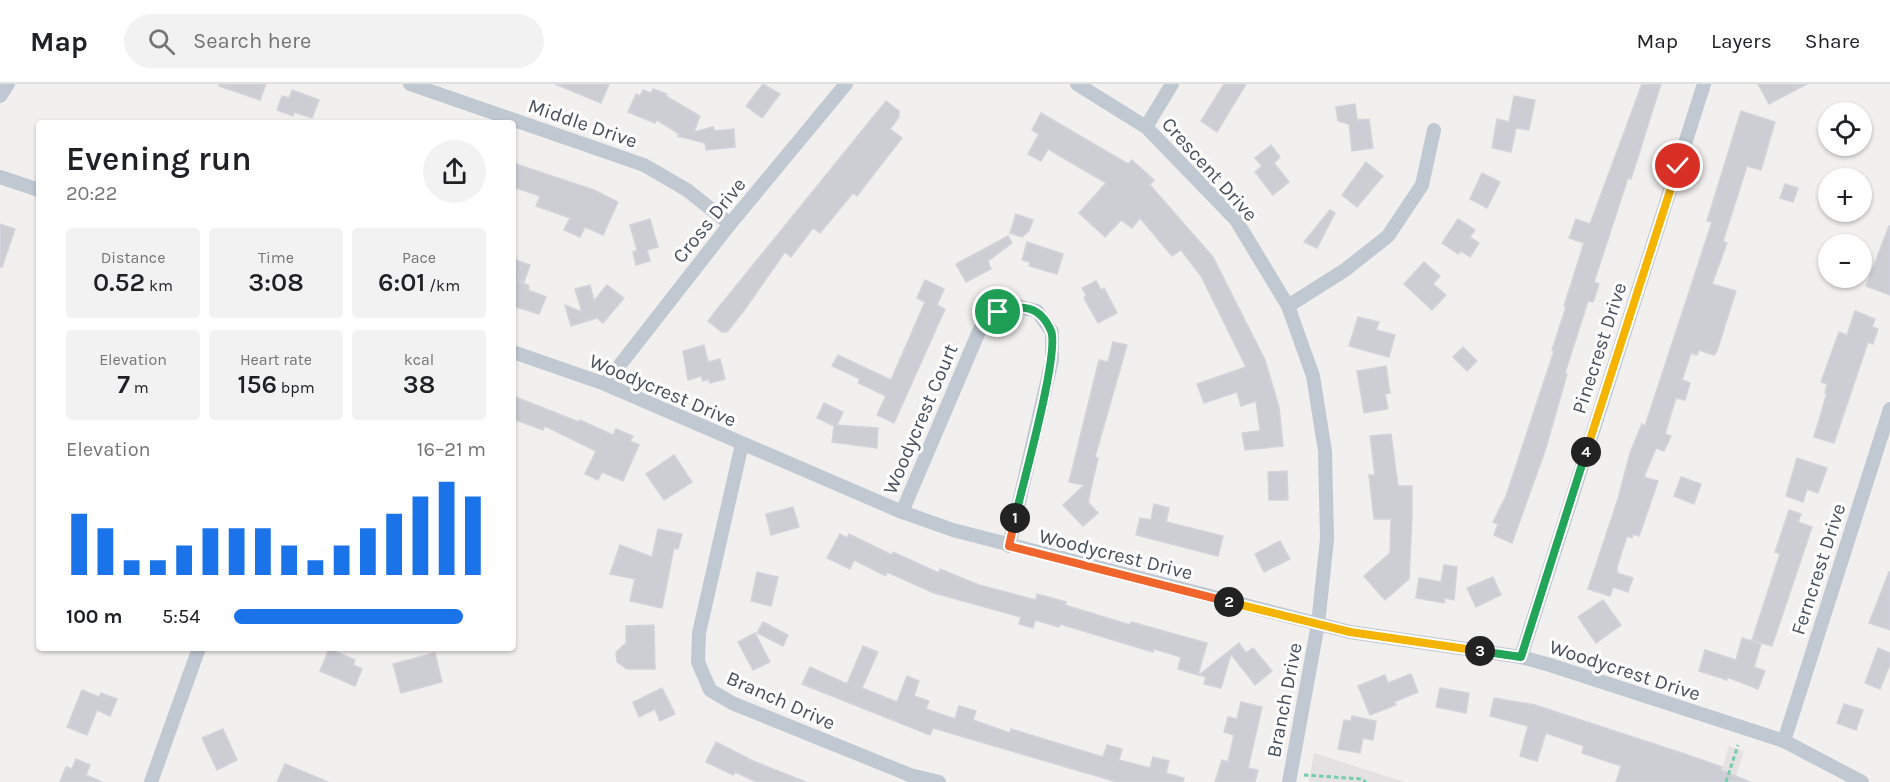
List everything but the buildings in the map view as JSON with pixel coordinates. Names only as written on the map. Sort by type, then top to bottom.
[{"type":"street","points":[[0,96],[8,84]]},
{"type":"street","name":"Middle Drive","points":[[410,84],[514,120]]},
{"type":"street","name":"Cross Drive","points":[[604,384],[730,224],[846,84]]},
{"type":"street","name":"Crescent Drive","points":[[1077,84],[1146,127],[1236,220],[1288,306],[1313,376],[1325,451],[1327,539],[1318,624]]},
{"type":"street","points":[[1146,127],[1172,84]]},
{"type":"street","name":"Pinecrest Drive","points":[[1521,657],[1704,84]]},
{"type":"street","name":"Middle Drive","points":[[516,121],[644,165],[687,190],[730,224]]},
{"type":"street","points":[[1288,306],[1345,270],[1388,236],[1422,185],[1434,130]]},
{"type":"street","points":[[0,177],[36,189]]},
{"type":"street","name":"Woodycrest Court","points":[[902,512],[980,329],[998,312],[1016,306],[1037,311],[1052,332],[1052,360],[1009,546]]},
{"type":"street","name":"Woodycrest Drive","points":[[516,353],[604,384],[902,512],[1009,546],[1318,624],[1521,657],[1784,741],[1862,782]]},
{"type":"street","name":"Ferncrest Drive","points":[[1784,741],[1890,409]]},
{"type":"street","name":"Branch Drive","points":[[742,444],[699,633],[698,663],[710,690],[732,703],[908,778],[939,782]]},
{"type":"street","name":"Branch Drive","points":[[1289,777],[1318,624]]},
{"type":"street","points":[[151,782],[198,651]]},
{"type":"path","points":[[1726,782],[1738,746]]},
{"type":"path","points":[[1289,777],[1362,779],[1366,782]]},
{"type":"shaded area","points":[[1729,746],[1744,751],[1734,782],[1718,782]]},
{"type":"shaded area","points":[[1314,753],[1392,778],[1406,782],[1309,782]]},
{"type":"route","points":[[998,312],[1016,306],[1037,311],[1052,332],[1052,360],[1009,546],[1350,632],[1521,657],[1678,166]]}]
